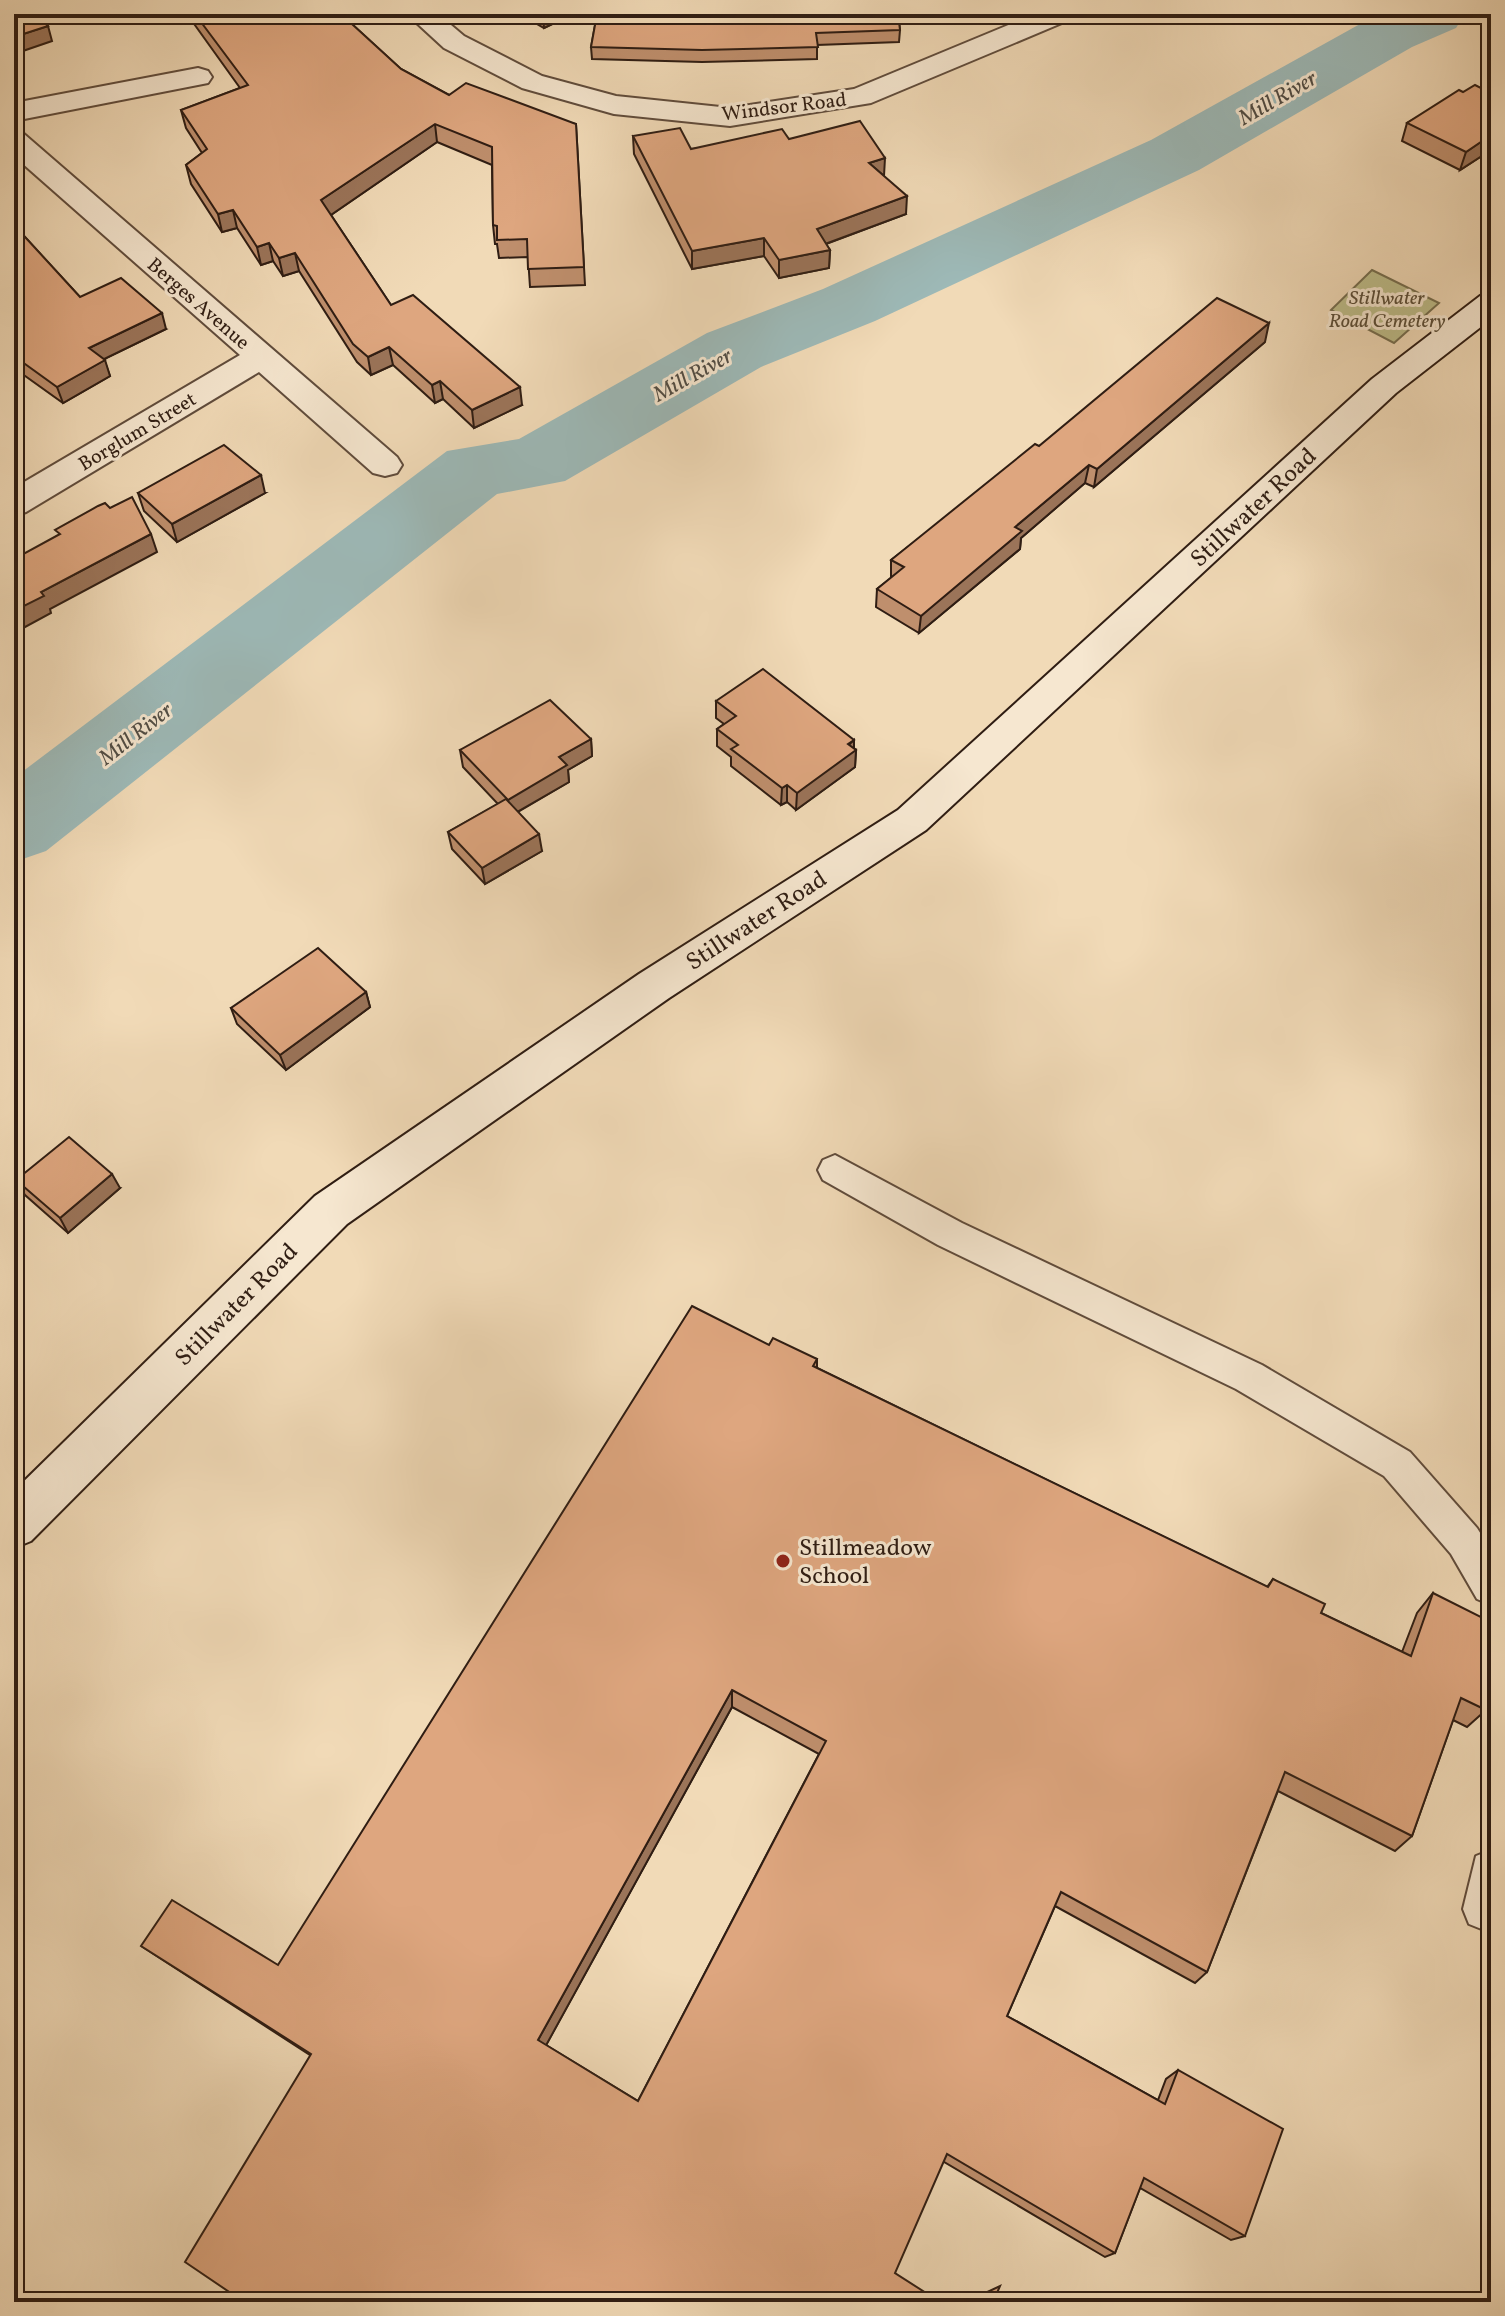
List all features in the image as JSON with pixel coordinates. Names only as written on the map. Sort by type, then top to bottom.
[{"type":"street","name":"Windsor Road","points":[[421,14],[454,42],[532,82],[614,105],[730,117],[861,97],[1059,14]]},
{"type":"street","points":[[14,112],[198,77]]},
{"type":"street","name":"Berges Avenue","points":[[14,140],[385,465]]},
{"type":"street","name":"Stillwater Road","points":[[14,1525],[331,1210],[654,986],[912,820],[1384,386],[1491,303]]},
{"type":"street","name":"Borglum Street","points":[[14,504],[261,357]]},
{"type":"lane","points":[[835,1170],[950,1234],[1249,1377],[1397,1464],[1464,1541],[1491,1586]]},
{"type":"green space","name":"Stillwater Road Cemetery","points":[[1372,270],[1439,303],[1394,343],[1331,310]]},
{"type":"building","points":[[14,14],[36,14],[48,26],[14,37]]},
{"type":"building","points":[[195,14],[341,14],[401,69],[449,95],[466,83],[576,124],[584,267],[528,269],[527,239],[497,240],[497,226],[493,225],[492,147],[435,124],[321,200],[391,305],[413,295],[520,387],[472,410],[440,381],[432,385],[389,347],[368,357],[353,344],[295,253],[279,258],[269,243],[257,247],[233,210],[218,214],[186,165],[207,149],[181,110],[248,85]]},
{"type":"building","points":[[597,14],[898,14],[900,30],[816,33],[818,47],[702,50],[591,47]]},
{"type":"building","points":[[1475,85],[1491,93],[1491,135],[1466,152],[1407,123],[1459,90],[1463,92]]},
{"type":"building","points":[[860,121],[885,158],[869,163],[907,196],[817,229],[830,250],[779,260],[764,238],[692,251],[633,136],[680,128],[691,149],[782,129],[789,139]]},
{"type":"building","points":[[14,225],[80,297],[121,278],[162,313],[89,348],[105,360],[57,387],[14,356]]},
{"type":"building","points":[[1217,298],[1269,323],[1097,469],[1089,465],[1015,527],[1022,531],[921,616],[877,589],[904,567],[891,560],[1035,444],[1039,446]]},
{"type":"building","points":[[224,445],[261,475],[172,524],[138,493]]},
{"type":"building","points":[[132,497],[151,534],[41,592],[44,596],[14,611],[14,559],[60,534],[55,530],[98,506],[105,503],[110,508]]},
{"type":"building","points":[[763,669],[854,740],[848,744],[856,750],[797,793],[787,785],[782,788],[731,749],[738,745],[717,729],[736,716],[716,701]]},
{"type":"building","points":[[550,700],[591,739],[559,757],[567,765],[508,800],[460,750]]},
{"type":"building","points":[[506,799],[539,834],[482,868],[448,832]]},
{"type":"building","points":[[318,948],[366,992],[280,1055],[231,1008]]},
{"type":"building","points":[[69,1137],[112,1174],[60,1218],[16,1180]]},
{"type":"building","points":[[692,1306],[769,1345],[773,1338],[817,1359],[813,1366],[1268,1587],[1273,1579],[1325,1604],[1321,1613],[1411,1656],[1433,1593],[1491,1622],[1491,1695],[1486,1710],[1461,1698],[1412,1836],[1285,1772],[1207,1972],[1061,1892],[1007,2016],[1165,2104],[1178,2070],[1283,2129],[1245,2236],[1144,2178],[1115,2253],[947,2154],[895,2273],[940,2302],[244,2302],[185,2262],[311,2054],[141,1946],[172,1900],[278,1965]],"holes":[[[732,1690],[826,1741],[638,2101],[538,2040]]]},
{"type":"building","points":[[1000,2286],[993,2302],[966,2302]]},
{"type":"waterway","name":"Mill River","points":[[14,827],[475,470],[537,463],[734,350],[849,305],[1175,155],[1389,33],[1433,14]]},
{"type":"place","name":"Stillmeadow School","points":[[783,1561]]}]
